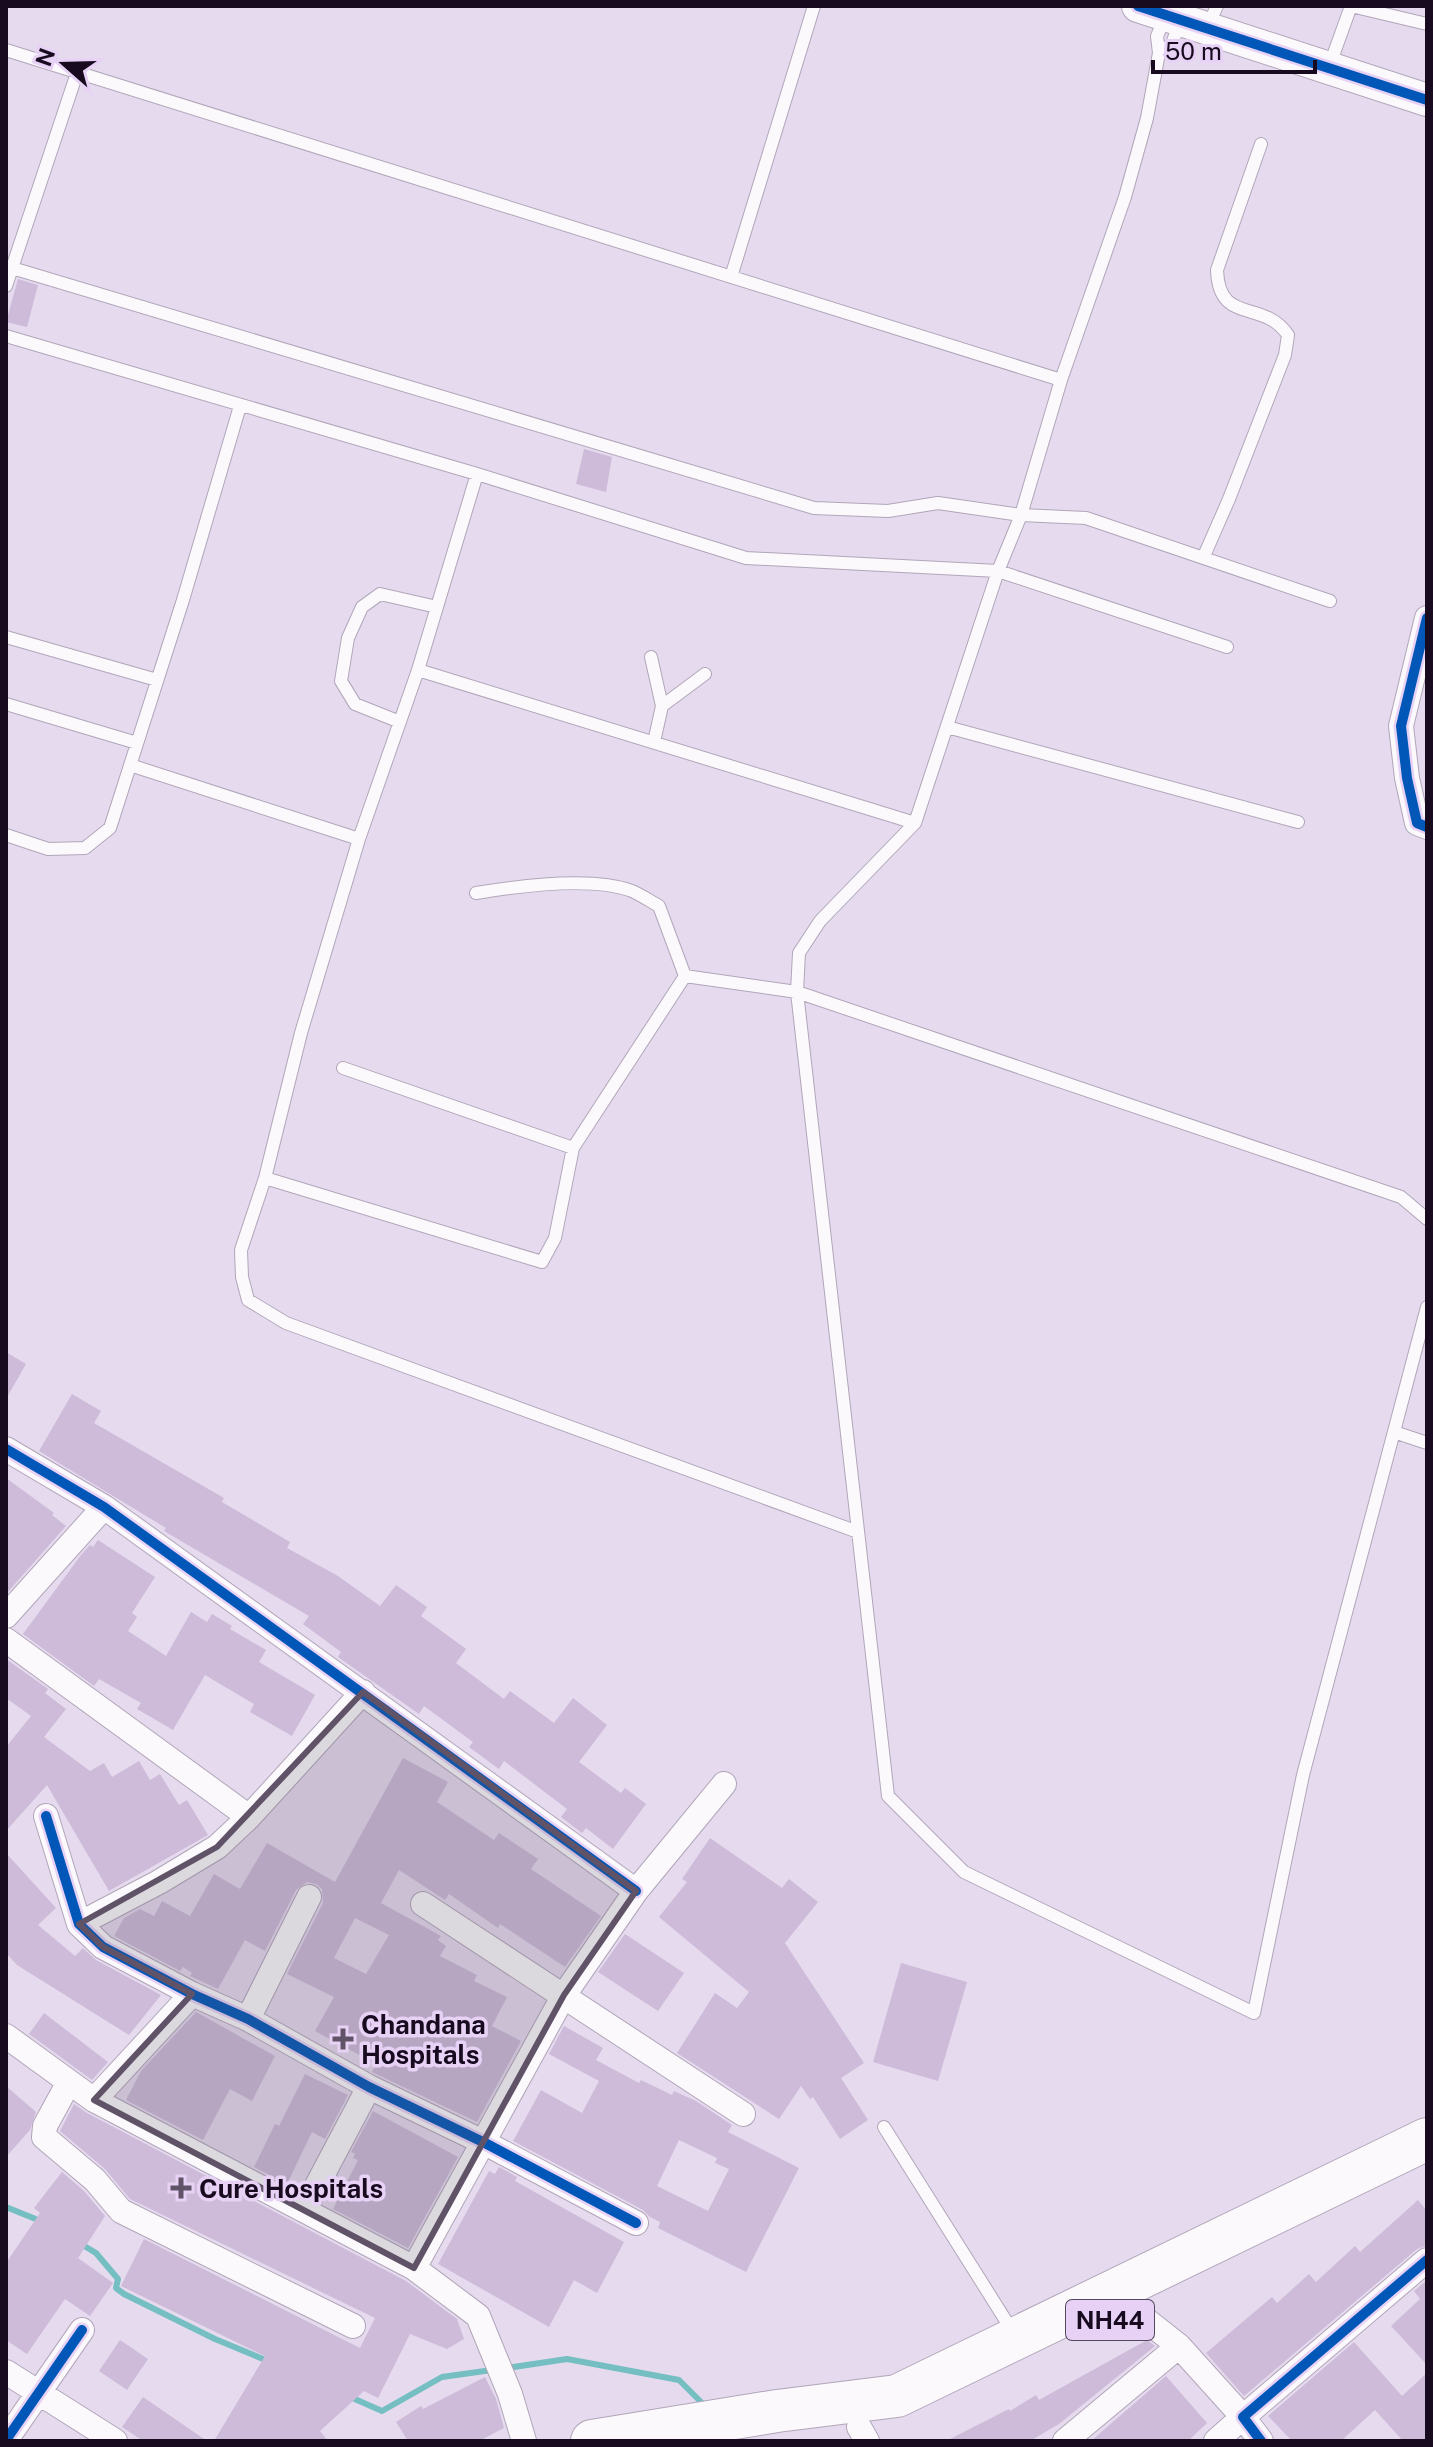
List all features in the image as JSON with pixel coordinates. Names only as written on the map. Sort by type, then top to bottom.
[{"type":"highway","name":"NH44","points":[[770,2430],[897,2396],[1427,2139]]},
{"type":"highway","name":"NH44","points":[[592,2441],[770,2430],[863,2434],[904,2421],[1427,2167]]},
{"type":"street","points":[[1182,15],[1427,100]]},
{"type":"street","points":[[1427,618],[1401,726],[1407,778],[1417,823],[1427,827]]},
{"type":"street","points":[[6,1449],[104,1507],[636,1891]]},
{"type":"street","points":[[6,1616],[104,1507]]},
{"type":"street","points":[[6,1640],[249,1817]]},
{"type":"street","points":[[79,1924],[217,1847],[249,1817],[363,1692]]},
{"type":"street","points":[[414,2268],[564,1995],[636,1891],[724,1784]]},
{"type":"street","points":[[46,1816],[79,1924],[103,1947],[192,1994],[248,2019],[369,2087],[485,2143],[636,2223]]},
{"type":"street","points":[[248,2019],[309,1897]]},
{"type":"street","points":[[423,1904],[743,2114]]},
{"type":"street","points":[[94,2100],[192,1994]]},
{"type":"street","points":[[6,2036],[94,2100],[414,2268],[478,2316],[510,2394],[524,2441]]},
{"type":"street","points":[[69,2082],[45,2126],[44,2137],[95,2180],[121,2211],[353,2326]]},
{"type":"street","points":[[304,2210],[369,2087]]},
{"type":"street","points":[[1216,2441],[1427,2260]]},
{"type":"street","points":[[1132,2309],[1179,2346],[1261,2441]]},
{"type":"street","points":[[6,2440],[82,2330]]},
{"type":"street","points":[[1065,2441],[1179,2346]]},
{"type":"street","points":[[6,2372],[115,2441]]},
{"type":"lane","points":[[731,277],[814,6]]},
{"type":"lane","points":[[1328,68],[1351,6],[1427,24]]},
{"type":"lane","points":[[1182,15],[1157,36],[1159,53],[1147,118],[1125,197],[1061,380],[1021,515],[998,571],[915,823],[820,921],[799,953],[797,992],[888,1796],[964,1872],[1254,2013],[1303,1775],[1427,1307]]},
{"type":"lane","points":[[6,50],[1061,380]]},
{"type":"lane","points":[[6,286],[77,73]]},
{"type":"lane","points":[[1204,556],[1235,484],[1287,345],[1288,335],[1279,322],[1229,305],[1218,288],[1217,270],[1261,144]]},
{"type":"lane","points":[[12,268],[814,508],[888,511],[938,503],[1021,515],[1086,518],[1330,601]]},
{"type":"lane","points":[[6,336],[477,474],[746,558],[998,571],[1227,647]]},
{"type":"lane","points":[[6,835],[48,849],[85,848],[110,828],[240,406]]},
{"type":"lane","points":[[477,474],[418,670],[359,839],[301,1033],[265,1178],[241,1250],[242,1277],[248,1300],[286,1323],[858,1532]]},
{"type":"lane","points":[[400,722],[355,704],[341,681],[348,638],[362,607],[380,594],[437,607]]},
{"type":"lane","points":[[6,637],[157,680]]},
{"type":"lane","points":[[651,657],[662,706],[654,742]]},
{"type":"lane","points":[[418,670],[915,823]]},
{"type":"lane","points":[[662,706],[705,674]]},
{"type":"lane","points":[[6,704],[137,743]]},
{"type":"lane","points":[[947,727],[1298,822]]},
{"type":"lane","points":[[130,765],[359,839]]},
{"type":"lane","points":[[476,893],[516,886],[580,883],[630,890],[659,906],[685,976]]},
{"type":"lane","points":[[265,1178],[542,1262],[555,1238],[573,1148],[685,976]]},
{"type":"lane","points":[[685,976],[797,992],[1401,1197],[1427,1219]]},
{"type":"lane","points":[[343,1068],[573,1148]]},
{"type":"lane","points":[[1394,1432],[1427,1443]]},
{"type":"lane","points":[[884,2127],[1017,2338]]},
{"type":"highlighted area","points":[[363,1692],[636,1891],[564,1995],[414,2268],[94,2100],[192,1994],[103,1947],[79,1924],[217,1847]]},
{"type":"building","points":[[18,279],[38,285],[27,327],[6,322]]},
{"type":"building","points":[[584,449],[612,457],[606,492],[576,484]]},
{"type":"building","points":[[6,1352],[26,1364],[6,1399]]},
{"type":"building","points":[[72,1394],[101,1411],[94,1423],[224,1498],[222,1502],[290,1542],[287,1548],[338,1576],[380,1606],[396,1585],[427,1607],[421,1616],[466,1649],[456,1663],[504,1699],[510,1691],[554,1723],[573,1698],[607,1725],[579,1762],[621,1793],[625,1788],[646,1804],[613,1849],[586,1828],[582,1833],[561,1817],[567,1809],[504,1761],[499,1769],[469,1747],[473,1742],[424,1706],[419,1714],[338,1657],[341,1652],[303,1624],[309,1616],[164,1531],[166,1528],[39,1451]]},
{"type":"building","points":[[6,1478],[54,1513],[52,1515],[66,1526],[6,1594]]},
{"type":"building","points":[[98,1540],[155,1577],[132,1613],[137,1617],[128,1631],[166,1656],[191,1612],[207,1622],[212,1614],[232,1626],[230,1629],[266,1650],[259,1662],[315,1695],[292,1736],[250,1712],[254,1704],[205,1675],[173,1730],[137,1709],[141,1703],[99,1679],[94,1686],[23,1634],[81,1555]]},
{"type":"building","points":[[6,1659],[48,1689],[45,1693],[66,1709],[44,1737],[90,1771],[104,1763],[112,1777],[139,1761],[150,1780],[160,1774],[179,1805],[187,1800],[208,1835],[109,1891],[47,1785],[6,1831],[6,1747],[31,1716],[6,1698]]},
{"type":"building","points":[[403,1758],[448,1782],[437,1802],[494,1840],[499,1833],[538,1859],[531,1869],[601,1916],[565,1967],[500,1924],[498,1928],[449,1894],[445,1900],[399,1870],[381,1903],[441,1936],[438,1940],[446,1946],[440,1956],[477,1975],[474,1981],[507,1997],[492,2026],[521,2041],[477,2122],[372,2072],[376,2064],[315,2031],[334,1997],[287,1974],[323,1903],[322,1889],[316,1884],[307,1882],[296,1890],[265,1951],[245,1940],[218,1989],[190,1976],[192,1973],[183,1967],[180,1971],[114,1936],[124,1918],[140,1909],[154,1916],[162,1901],[190,1916],[214,1874],[240,1889],[267,1843],[335,1882]],"holes":[[[355,1918],[389,1935],[366,1974],[334,1958]]]},
{"type":"building","points":[[710,1838],[782,1888],[789,1879],[818,1902],[785,1943],[864,2063],[841,2078],[868,2120],[840,2139],[813,2097],[810,2099],[801,2086],[779,2119],[677,2053],[715,1993],[737,2008],[749,1992],[659,1917],[687,1882],[682,1879]]},
{"type":"building","points":[[6,1853],[56,1908],[38,1925],[75,1956],[83,1948],[96,1960],[161,1995],[129,2035],[17,1965],[6,1953]]},
{"type":"building","points":[[625,1934],[684,1973],[658,2011],[598,1972]]},
{"type":"building","points":[[901,1963],[967,1982],[938,2081],[873,2062]]},
{"type":"building","points":[[196,2012],[275,2056],[252,2101],[230,2089],[203,2140],[126,2100],[141,2071]]},
{"type":"building","points":[[44,2013],[108,2062],[92,2080],[29,2034]]},
{"type":"building","points":[[564,2026],[603,2048],[596,2060],[639,2083],[641,2080],[672,2095],[674,2091],[696,2101],[732,2125],[728,2132],[799,2168],[746,2272],[658,2228],[660,2222],[643,2210],[513,2141],[541,2090],[582,2113],[599,2081],[549,2054]],"holes":[[[679,2140],[717,2158],[715,2163],[729,2169],[708,2211],[657,2186]]]},
{"type":"building","points":[[305,2074],[348,2095],[325,2139],[312,2132],[287,2184],[254,2167]]},
{"type":"building","points":[[6,2086],[36,2112],[30,2130],[6,2157]]},
{"type":"building","points":[[74,2104],[406,2281],[457,2319],[464,2339],[447,2349],[410,2334],[378,2398],[364,2391],[320,2431],[328,2441],[214,2441],[265,2356],[121,2286],[144,2239],[360,2348],[375,2318],[130,2199],[105,2169],[60,2131]]},
{"type":"building","points":[[373,2111],[458,2157],[408,2248],[333,2209],[358,2160],[353,2158],[355,2154],[351,2152]]},
{"type":"building","points":[[499,2167],[517,2177],[515,2181],[624,2242],[597,2293],[574,2280],[549,2327],[438,2264],[489,2171],[495,2174]]},
{"type":"building","points":[[62,2172],[84,2191],[105,2216],[78,2258],[113,2283],[90,2316],[65,2299],[27,2354],[6,2340],[6,2263],[40,2213],[34,2208]]},
{"type":"building","points":[[1418,2200],[1427,2211],[1427,2245],[1417,2249],[1244,2396],[1206,2353],[1272,2297],[1277,2303],[1309,2274],[1316,2282],[1355,2246],[1360,2252]]},
{"type":"building","points":[[1427,2280],[1427,2365],[1391,2326],[1420,2299],[1414,2291]]},
{"type":"building","points":[[120,2340],[148,2359],[127,2390],[99,2371]]},
{"type":"building","points":[[1147,2340],[1155,2346],[1059,2424],[1030,2441],[946,2441],[1010,2411],[1036,2395],[1039,2400]]},
{"type":"building","points":[[1354,2342],[1402,2396],[1427,2373],[1427,2441],[1403,2441],[1375,2410],[1341,2441],[1292,2441],[1268,2416]]},
{"type":"building","points":[[1166,2376],[1207,2423],[1188,2441],[1091,2441]]},
{"type":"building","points":[[485,2377],[496,2399],[504,2428],[479,2441],[408,2441],[396,2422],[421,2406],[423,2409]]},
{"type":"building","points":[[143,2397],[207,2441],[143,2441],[122,2427]]},
{"type":"waterway","points":[[6,2207],[43,2222]]},
{"type":"waterway","points":[[81,2244],[96,2253],[118,2279],[116,2288],[124,2294],[215,2339],[268,2361]]},
{"type":"waterway","points":[[507,2368],[567,2359],[679,2380],[706,2407]]},
{"type":"waterway","points":[[348,2396],[382,2411],[442,2377],[492,2370]]},
{"type":"cycle path","points":[[1138,6],[1427,100]]},
{"type":"cycle path","points":[[1427,618],[1401,726],[1407,778],[1417,823],[1427,827]]},
{"type":"cycle path","points":[[6,1449],[104,1507],[636,1891]]},
{"type":"cycle path","points":[[46,1816],[79,1924],[103,1947],[192,1994],[248,2019],[369,2087],[485,2143],[636,2223]]},
{"type":"cycle path","points":[[1261,2441],[1243,2417],[1427,2260]]},
{"type":"cycle path","points":[[6,2440],[82,2330]]},
{"type":"place","name":"Chandana Hospitals","points":[[343,2039]]},
{"type":"place","name":"Cure Hospitals","points":[[181,2188]]}]
